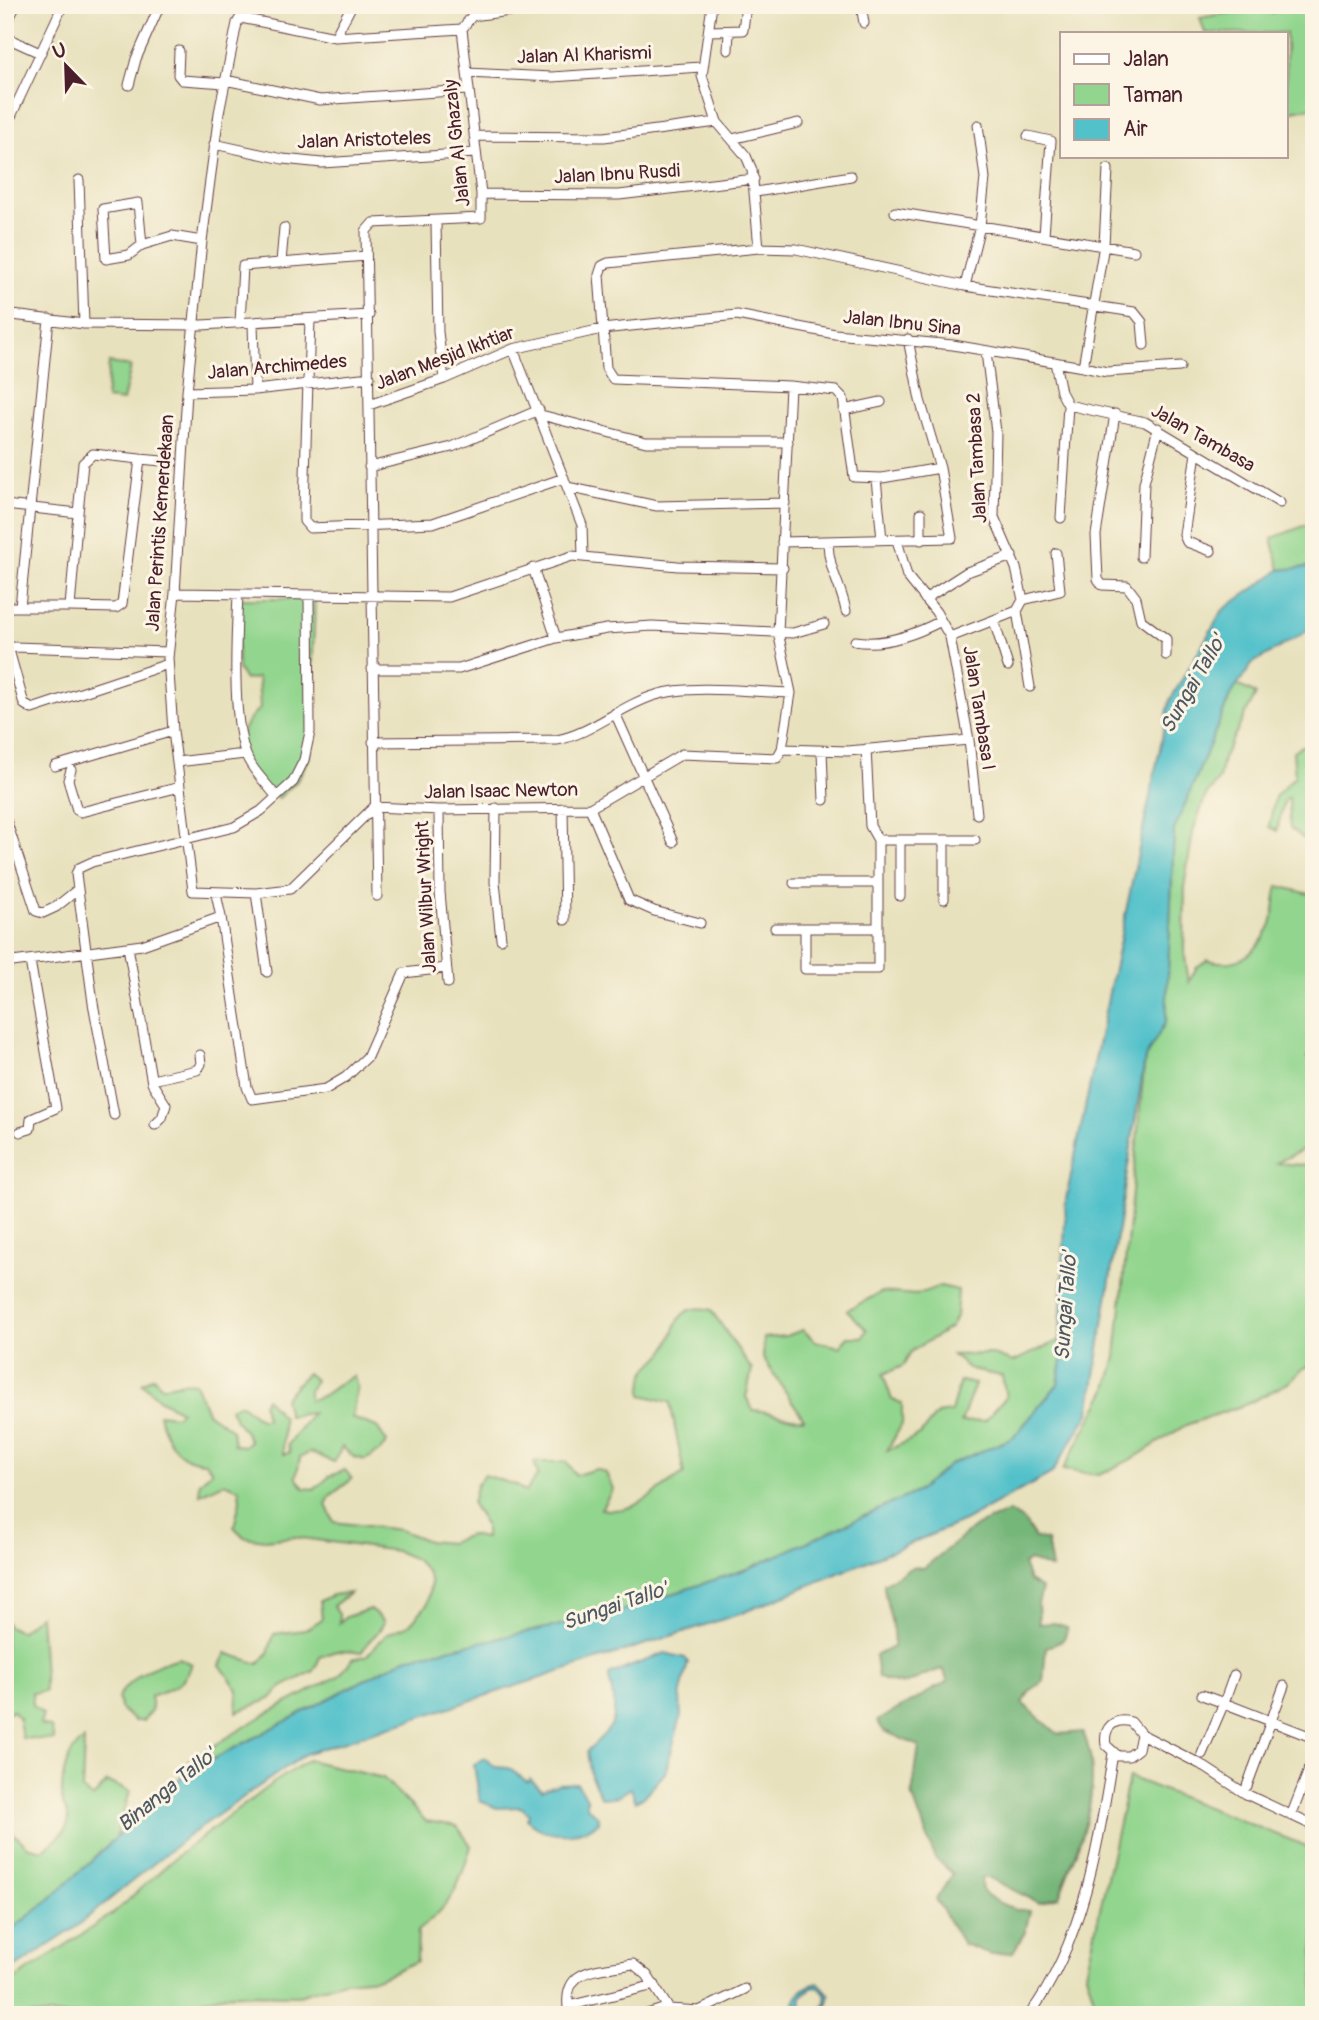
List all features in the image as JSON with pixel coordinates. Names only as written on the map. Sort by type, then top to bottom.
[{"type":"street","points":[[5,26],[16,5]]},
{"type":"street","points":[[5,130],[63,5]]},
{"type":"street","points":[[129,85],[136,58],[160,5]]},
{"type":"street","points":[[348,7],[335,37],[462,29],[472,16],[557,5]]},
{"type":"street","points":[[712,5],[701,67],[718,122],[749,163],[754,178],[760,248]]},
{"type":"street","points":[[709,32],[729,32],[745,28],[746,5]]},
{"type":"street","points":[[862,5],[864,23]]},
{"type":"street","name":"Jalan Perintis Kemerdekaan","points":[[216,894],[193,891],[173,731],[168,664],[187,392],[212,157],[225,81],[240,18],[335,37]]},
{"type":"street","name":"Jalan Al Ghazaly","points":[[366,256],[366,231],[373,223],[436,223],[481,218],[481,194],[462,29]]},
{"type":"street","points":[[728,50],[729,32]]},
{"type":"street","points":[[5,37],[40,53]]},
{"type":"street","points":[[179,51],[178,75],[182,80],[225,81],[320,100],[467,90]]},
{"type":"street","name":"Jalan Al Kharismi","points":[[467,73],[552,77],[701,67]]},
{"type":"street","points":[[474,136],[604,136],[718,122]]},
{"type":"street","points":[[732,139],[798,123]]},
{"type":"street","points":[[965,286],[980,226],[985,178],[978,125]]},
{"type":"street","points":[[1028,136],[1051,141],[1044,235]]},
{"type":"street","name":"Jalan Aristoteles","points":[[214,144],[283,159],[322,163],[475,153]]},
{"type":"street","points":[[1083,367],[1104,245],[1108,169]]},
{"type":"street","points":[[756,192],[851,176]]},
{"type":"street","name":"Jalan Ibnu Rusdi","points":[[481,194],[619,195],[754,178]]},
{"type":"street","points":[[79,180],[84,324]]},
{"type":"street","points":[[142,245],[138,203],[103,209],[106,259],[133,253],[142,245],[172,236],[202,241]]},
{"type":"street","points":[[895,212],[1134,251]]},
{"type":"street","points":[[436,223],[438,332],[444,379]]},
{"type":"street","points":[[281,262],[284,228]]},
{"type":"street","points":[[940,468],[876,479],[854,477],[841,394],[836,391],[790,386],[613,379],[606,368],[602,329],[599,275],[602,267],[608,263],[760,248],[796,249],[965,286],[1137,314],[1142,322],[1144,345]]},
{"type":"street","points":[[240,323],[241,268],[281,262],[366,256],[377,896]]},
{"type":"street","points":[[5,314],[84,324],[253,323],[369,315]]},
{"type":"street","name":"Jalan Ibnu Sina","points":[[602,329],[746,316],[835,334],[908,339],[1107,373],[1180,367]]},
{"type":"street","points":[[20,607],[49,319]]},
{"type":"street","points":[[310,319],[304,521],[316,530],[445,520],[566,482],[657,506],[785,503]]},
{"type":"street","points":[[253,323],[255,390]]},
{"type":"street","name":"Jalan Mesjid Ikhtiar","points":[[369,405],[444,379],[513,349],[602,329]]},
{"type":"street","points":[[782,542],[952,538],[940,468],[920,400],[908,339]]},
{"type":"street","points":[[513,349],[540,412],[582,525],[583,556]]},
{"type":"street","name":"Jalan Tambasa 2","points":[[986,352],[996,432],[994,517],[997,530],[1012,556],[1023,600]]},
{"type":"street","points":[[1055,362],[1061,392],[1068,404],[1061,518]]},
{"type":"street","name":"Jalan Archimedes","points":[[187,392],[255,390],[370,377]]},
{"type":"street","points":[[780,752],[791,693],[778,632],[790,386]]},
{"type":"street","points":[[844,410],[881,402]]},
{"type":"street","name":"Jalan Tambasa","points":[[1068,404],[1115,414],[1158,428],[1280,503]]},
{"type":"street","points":[[369,467],[452,447],[540,412],[646,442],[788,442]]},
{"type":"street","points":[[1115,414],[1096,535],[1098,579],[1102,585],[1127,586],[1136,598],[1141,620],[1166,639],[1166,655]]},
{"type":"street","points":[[1141,557],[1144,483],[1158,428]]},
{"type":"street","points":[[1196,453],[1184,534],[1187,542],[1211,551]]},
{"type":"street","points":[[70,607],[83,463],[87,456],[93,454],[173,462]]},
{"type":"street","points":[[5,607],[116,608],[122,604],[141,459]]},
{"type":"street","points":[[876,479],[882,539]]},
{"type":"street","points":[[5,505],[78,513]]},
{"type":"street","points":[[921,513],[921,540]]},
{"type":"street","name":"Jalan Tambasa I","points":[[897,540],[907,576],[942,621],[950,637],[969,740],[977,814]]},
{"type":"street","points":[[828,543],[830,570],[842,589],[846,611]]},
{"type":"street","points":[[950,637],[1017,611],[1023,600],[1060,591],[1056,553]]},
{"type":"street","points":[[175,593],[449,597],[565,557],[583,556],[678,566],[783,568]]},
{"type":"street","points":[[925,599],[967,572],[1012,556]]},
{"type":"street","points":[[533,568],[556,638]]},
{"type":"street","points":[[238,595],[238,694],[245,754],[276,796]]},
{"type":"street","points":[[114,1115],[86,953],[76,874],[83,865],[238,825],[293,782],[304,760],[310,732],[309,595]]},
{"type":"street","points":[[1017,611],[1030,687]]},
{"type":"street","points":[[855,641],[870,643],[892,639],[942,621]]},
{"type":"street","points":[[994,621],[1008,666]]},
{"type":"street","points":[[372,669],[459,669],[556,638],[652,626],[793,633],[824,624]]},
{"type":"street","points":[[168,652],[14,647],[9,650],[24,704],[32,709],[168,664]]},
{"type":"street","points":[[373,742],[557,740],[584,732],[653,695],[671,691],[791,693]]},
{"type":"street","points":[[615,713],[673,842]]},
{"type":"street","points":[[55,766],[173,731]]},
{"type":"street","name":"Jalan Isaac Newton","points":[[374,807],[439,810],[590,808],[682,754],[705,753],[774,759],[780,752],[866,749],[969,740]]},
{"type":"street","points":[[805,928],[805,969],[878,969],[878,840],[870,826],[866,749]]},
{"type":"street","points":[[822,751],[824,800]]},
{"type":"street","points":[[177,762],[245,754]]},
{"type":"street","points":[[71,770],[68,780],[77,810],[81,812],[180,787]]},
{"type":"street","points":[[374,807],[290,889],[216,894],[247,1087],[252,1099],[317,1091],[338,1083],[367,1058],[404,973],[446,968]]},
{"type":"street","points":[[496,808],[495,882],[501,939]]},
{"type":"street","points":[[563,808],[565,920]]},
{"type":"street","points":[[590,808],[629,900],[654,911],[700,923]]},
{"type":"street","name":"Jalan Wilbur Wright","points":[[439,810],[440,892],[448,983]]},
{"type":"street","points":[[5,817],[35,908],[39,913],[50,910],[77,890]]},
{"type":"street","points":[[878,840],[975,840]]},
{"type":"street","points":[[900,840],[900,896]]},
{"type":"street","points":[[944,840],[944,899]]},
{"type":"street","points":[[794,883],[878,883]]},
{"type":"street","points":[[256,893],[267,972]]},
{"type":"street","points":[[5,963],[128,947],[221,917]]},
{"type":"street","points":[[775,928],[878,928]]},
{"type":"street","points":[[128,947],[152,1080],[166,1105],[162,1118],[155,1125]]},
{"type":"street","points":[[20,1132],[30,1129],[30,1120],[55,1110],[56,1104],[30,961]]},
{"type":"street","points":[[152,1080],[197,1070],[201,1064],[200,1055]]},
{"type":"street","points":[[1202,1754],[1234,1675]]},
{"type":"street","points":[[1247,1786],[1284,1686]]},
{"type":"street","points":[[1202,1695],[1314,1738]]},
{"type":"street","points":[[1141,1734],[1140,1745],[1133,1753],[1123,1756],[1113,1753],[1106,1745],[1105,1734],[1115,1722],[1131,1722],[1141,1734],[1314,1826]]},
{"type":"street","points":[[1029,2015],[1046,1993],[1077,1916],[1096,1854],[1113,1753]]},
{"type":"street","points":[[1291,1816],[1314,1757]]},
{"type":"street","points":[[655,1985],[568,2011],[568,1986],[585,1973],[632,1964],[640,1966],[655,1985],[666,2008]]},
{"type":"street","points":[[644,2015],[666,2008],[699,2011],[745,1989]]},
{"type":"green space","points":[[1245,5],[1265,5],[1272,13],[1278,5],[1314,5],[1314,107],[1288,112],[1288,32],[1205,32],[1200,18],[1238,11]]},
{"type":"green space","points":[[109,363],[131,366],[123,401],[106,399]]},
{"type":"green space","points":[[1309,524],[1314,526],[1314,566],[1280,570],[1272,538]]},
{"type":"green space","points":[[236,599],[315,599],[309,758],[297,781],[279,798],[250,776],[239,759],[239,738],[252,716],[260,709],[258,678],[245,680],[238,669]]},
{"type":"green space","points":[[1237,685],[1256,694],[1223,758],[1219,779],[1205,797],[1193,832],[1185,881],[1184,951],[1189,982],[1197,967],[1208,960],[1236,961],[1258,946],[1271,925],[1278,886],[1314,895],[1314,1049],[1307,1058],[1314,1059],[1314,1144],[1276,1163],[1314,1166],[1311,1195],[1314,1363],[1302,1369],[1288,1383],[1247,1404],[1186,1425],[1134,1458],[1099,1475],[1063,1470],[1107,1389],[1116,1357],[1145,1058],[1166,1021],[1174,830]]},
{"type":"green space","points":[[1314,740],[1313,846],[1290,828],[1289,798],[1284,801],[1277,831],[1269,827],[1275,797],[1295,776],[1293,751]]},
{"type":"green space","points":[[940,1286],[958,1290],[956,1316],[951,1327],[912,1351],[903,1366],[883,1374],[892,1400],[902,1403],[902,1424],[887,1451],[920,1435],[937,1414],[951,1412],[960,1381],[975,1384],[961,1422],[985,1421],[1006,1397],[1002,1376],[971,1370],[952,1355],[990,1354],[1013,1362],[1060,1340],[1063,1355],[1058,1384],[1013,1438],[951,1464],[917,1492],[750,1568],[612,1614],[406,1658],[185,1774],[189,1761],[266,1714],[340,1675],[352,1659],[366,1656],[387,1634],[409,1625],[427,1605],[431,1582],[427,1572],[415,1559],[396,1551],[294,1537],[265,1540],[244,1537],[234,1527],[240,1501],[239,1489],[224,1483],[200,1494],[199,1484],[212,1470],[205,1462],[187,1458],[174,1447],[164,1432],[159,1414],[175,1416],[181,1411],[160,1400],[142,1383],[153,1377],[162,1386],[195,1383],[207,1412],[232,1430],[234,1445],[244,1446],[250,1441],[230,1408],[240,1404],[260,1419],[266,1419],[263,1404],[266,1398],[283,1418],[283,1454],[290,1453],[288,1444],[312,1413],[288,1416],[284,1398],[307,1373],[315,1380],[309,1390],[309,1400],[322,1396],[354,1376],[357,1387],[352,1418],[377,1427],[387,1442],[380,1451],[365,1460],[354,1457],[342,1447],[334,1462],[310,1452],[300,1458],[296,1477],[304,1488],[315,1489],[330,1476],[345,1470],[352,1479],[330,1496],[326,1505],[334,1522],[400,1530],[428,1541],[450,1543],[469,1535],[485,1538],[485,1525],[472,1504],[476,1486],[484,1475],[516,1485],[525,1492],[538,1475],[534,1462],[566,1462],[576,1475],[596,1469],[606,1473],[613,1489],[601,1509],[614,1510],[645,1500],[684,1474],[670,1402],[642,1395],[642,1386],[646,1370],[663,1353],[682,1315],[689,1311],[711,1310],[752,1370],[746,1397],[753,1410],[804,1419],[763,1358],[764,1338],[786,1336],[803,1330],[815,1341],[839,1347],[848,1337],[863,1337],[867,1330],[847,1310],[882,1292],[916,1295]]},
{"type":"green space","points":[[1009,1512],[1024,1521],[1035,1538],[1047,1541],[1052,1569],[1029,1560],[1023,1564],[1029,1581],[1042,1589],[1038,1604],[1039,1624],[1054,1623],[1067,1627],[1061,1641],[1046,1647],[1043,1682],[1031,1690],[1022,1703],[1058,1734],[1083,1732],[1090,1753],[1092,1774],[1087,1816],[1059,1897],[1039,1903],[988,1877],[981,1879],[982,1891],[993,1899],[1010,1907],[1030,1911],[1025,1932],[1013,1952],[991,1954],[963,1944],[936,1899],[953,1874],[935,1858],[912,1795],[919,1746],[884,1731],[877,1721],[948,1681],[942,1669],[911,1682],[889,1682],[878,1677],[875,1656],[893,1647],[893,1631],[884,1584],[912,1567],[924,1568],[977,1525]]},
{"type":"green space","points":[[350,1593],[333,1606],[339,1614],[339,1623],[346,1617],[370,1609],[384,1621],[362,1652],[336,1651],[320,1657],[314,1671],[282,1687],[270,1699],[237,1712],[238,1690],[220,1665],[226,1653],[259,1664],[268,1653],[274,1634],[305,1630],[322,1619],[320,1601],[332,1595]]},
{"type":"green space","points":[[40,1615],[45,1691],[32,1693],[33,1706],[43,1714],[40,1725],[51,1727],[54,1740],[22,1738],[19,1718],[12,1710],[5,1715],[5,1620],[8,1626],[20,1632]]},
{"type":"green space","points":[[179,1658],[192,1664],[185,1677],[170,1689],[150,1696],[152,1709],[143,1721],[134,1721],[120,1708],[118,1697],[130,1683],[145,1672]]},
{"type":"green space","points":[[84,1740],[82,1790],[93,1798],[107,1782],[130,1791],[116,1838],[42,1906],[5,1934],[5,1833],[11,1831],[27,1846],[43,1850],[62,1833],[68,1819],[62,1800],[64,1774],[73,1751]]},
{"type":"green space","points":[[308,1760],[383,1778],[426,1821],[457,1826],[471,1846],[453,1894],[439,1912],[418,1930],[417,1961],[379,1978],[344,1981],[299,1995],[231,1994],[191,2002],[160,2015],[5,2015],[5,1986],[112,1914],[176,1857],[270,1785]]},
{"type":"green space","points":[[1129,1777],[1314,1849],[1314,2015],[1127,2015],[1096,2005],[1086,1973]]},
{"type":"water","name":"Sungai Tallo'","points":[[1314,566],[1314,627],[1253,663],[1230,696],[1174,830],[1166,1021],[1145,1058],[1089,1413],[1052,1473],[964,1521],[742,1613],[305,1754],[185,1838],[72,1930],[5,1974],[5,1934],[42,1906],[185,1774],[406,1658],[612,1614],[750,1568],[917,1492],[951,1464],[1013,1438],[1058,1384],[1063,1355],[1060,1340],[1066,1199],[1170,700],[1223,610],[1280,570]]},
{"type":"water","points":[[665,1653],[685,1658],[688,1662],[680,1697],[681,1717],[665,1773],[644,1797],[635,1801],[631,1788],[617,1797],[602,1798],[591,1777],[587,1751],[605,1734],[612,1723],[614,1708],[609,1675]]},
{"type":"water","points":[[485,1758],[495,1767],[508,1768],[528,1782],[530,1779],[542,1790],[559,1784],[577,1783],[587,1798],[587,1807],[597,1815],[599,1822],[582,1831],[552,1832],[534,1825],[527,1819],[529,1814],[521,1807],[497,1808],[480,1801],[474,1765]]},
{"type":"water","points":[[819,1983],[830,1995],[825,2013],[816,2015],[826,2003],[825,1993],[818,1987],[811,1988],[802,1996],[801,2010],[806,2015],[800,2015],[795,2003],[799,1995],[810,1985]]},
{"type":"water label","name":"Binanga Tallo'","points":[[167,1790]]}]
